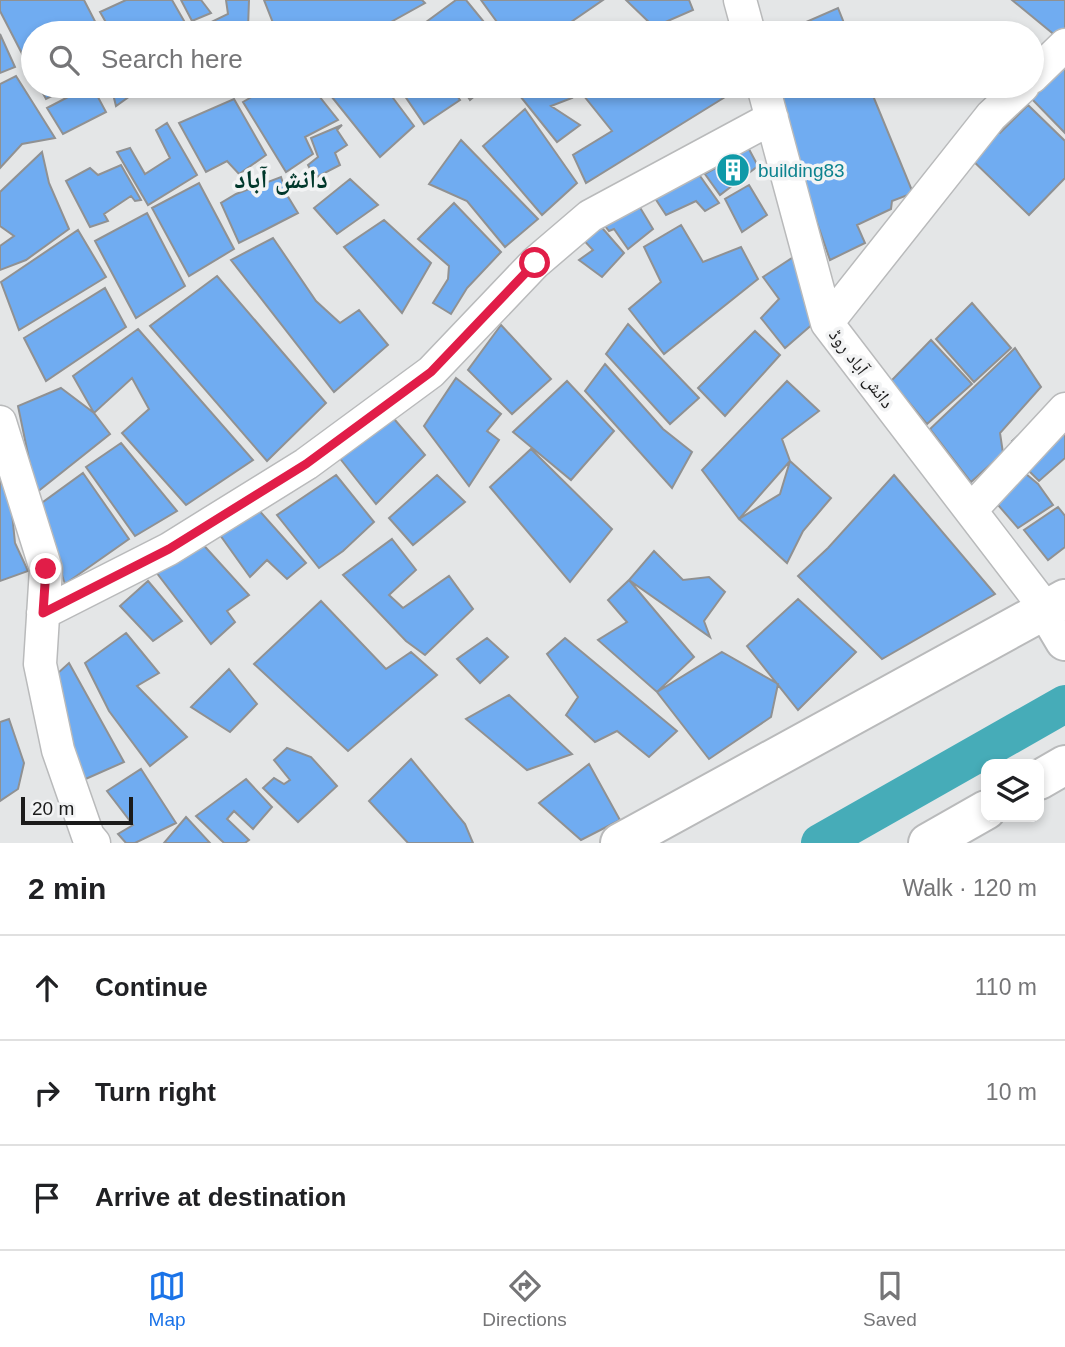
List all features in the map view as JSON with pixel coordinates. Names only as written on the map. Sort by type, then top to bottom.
[{"type":"main road","points":[[620,843],[1056,604],[1065,641]]},
{"type":"main road","points":[[1044,777],[1065,765]]},
{"type":"main road","points":[[928,843],[981,813]]},
{"type":"street","points":[[740,0],[746,21]]},
{"type":"street","points":[[1044,66],[1065,46]]},
{"type":"street","name":"دانش آباد روڈ","points":[[766,98],[827,323],[971,510],[1056,604]]},
{"type":"street","points":[[827,323],[991,116],[1010,98]]},
{"type":"street","points":[[43,613],[169,549],[306,464],[431,372],[535,263],[590,216],[772,118]]},
{"type":"street","points":[[971,510],[1065,409]]},
{"type":"street","points":[[0,422],[46,569],[40,664],[58,750],[88,836],[94,843]]},
{"type":"building","points":[[0,0],[84,0],[95,21],[21,21],[21,52],[0,11]]},
{"type":"building","points":[[126,0],[172,0],[184,21],[105,21],[100,12]]},
{"type":"building","points":[[181,0],[201,0],[211,13],[192,21]]},
{"type":"building","points":[[226,0],[249,0],[248,21],[213,21],[228,14]]},
{"type":"building","points":[[264,0],[422,0],[425,3],[393,21],[272,21]]},
{"type":"building","points":[[456,0],[466,0],[483,21],[427,21]]},
{"type":"building","points":[[481,0],[603,0],[572,21],[496,21]]},
{"type":"building","points":[[626,0],[689,0],[693,10],[668,21],[648,21]]},
{"type":"building","points":[[1012,0],[1065,0],[1065,37],[1062,41],[1044,26],[1044,21],[1038,21]]},
{"type":"building","points":[[838,8],[843,21],[808,21]]},
{"type":"building","points":[[0,34],[15,67],[0,73]]},
{"type":"building","points":[[1065,57],[1065,133],[1031,98],[1044,98],[1044,77]]},
{"type":"building","points":[[16,76],[21,84],[21,98],[30,98],[55,138],[22,144],[0,168],[0,84]]},
{"type":"building","points":[[66,98],[98,98],[106,112],[63,134],[47,108]]},
{"type":"building","points":[[114,98],[127,98],[116,106]]},
{"type":"building","points":[[250,98],[321,98],[338,120],[305,137],[313,154],[286,172],[243,102]]},
{"type":"building","points":[[333,98],[393,98],[414,126],[380,157]]},
{"type":"building","points":[[406,98],[460,100],[424,124]]},
{"type":"building","points":[[522,98],[572,98],[551,106],[580,125],[557,142]]},
{"type":"building","points":[[586,98],[723,98],[586,183],[573,155],[612,131]]},
{"type":"building","points":[[776,98],[874,98],[913,193],[892,201],[891,209],[857,225],[865,243],[830,260]]},
{"type":"building","points":[[234,99],[266,155],[239,174],[227,161],[206,172],[179,123]]},
{"type":"building","points":[[1028,105],[1065,141],[1065,178],[1029,215],[968,156],[995,129],[1000,133]]},
{"type":"building","points":[[525,109],[577,183],[542,215],[483,146]]},
{"type":"building","points":[[167,123],[197,175],[148,205],[117,152],[130,148],[145,174],[170,158],[156,130]]},
{"type":"building","points":[[342,125],[337,130],[347,145],[335,153],[340,165],[315,178],[308,165],[318,157],[311,138]]},
{"type":"building","name":"building83","points":[[743,138],[758,166],[720,195],[705,174],[721,165],[713,149]]},
{"type":"building","points":[[461,140],[538,219],[505,247],[467,201],[429,184]]},
{"type":"building","points":[[42,152],[49,183],[69,229],[26,260],[0,270],[0,246],[14,236],[0,226],[0,192]]},
{"type":"building","points":[[121,165],[141,200],[135,201],[131,196],[104,214],[108,221],[90,227],[66,181],[90,168],[98,175]]},
{"type":"building","points":[[693,166],[719,203],[705,211],[696,201],[666,215],[651,192]]},
{"type":"building","points":[[281,177],[287,195],[298,213],[239,243],[221,203],[236,194]]},
{"type":"building","points":[[350,179],[378,205],[337,234],[314,208]]},
{"type":"building","points":[[199,183],[234,249],[189,276],[152,208]]},
{"type":"building","points":[[749,185],[767,215],[742,232],[725,199]]},
{"type":"building","points":[[633,196],[653,229],[628,249],[614,229],[609,231],[598,217]]},
{"type":"building","points":[[454,203],[501,252],[467,288],[451,314],[433,303],[448,279],[449,266],[418,239]]},
{"type":"building","points":[[147,213],[185,286],[136,318],[95,241]]},
{"type":"building","points":[[384,220],[431,263],[402,313],[344,247]]},
{"type":"building","points":[[597,222],[624,253],[602,277],[579,260],[593,250],[577,233]]},
{"type":"building","points":[[681,225],[703,262],[741,247],[758,279],[664,354],[629,309],[661,282],[644,247]]},
{"type":"building","points":[[78,230],[106,277],[19,330],[1,282]]},
{"type":"building","points":[[273,238],[316,301],[340,323],[359,310],[388,345],[334,392],[231,260]]},
{"type":"building","points":[[801,252],[822,316],[785,348],[761,318],[779,299],[763,277]]},
{"type":"building","points":[[217,276],[326,403],[267,461],[150,326]]},
{"type":"building","points":[[105,288],[126,327],[46,381],[24,338]]},
{"type":"building","points":[[972,303],[1011,348],[974,382],[936,339]]},
{"type":"building","points":[[628,324],[699,398],[670,424],[606,354]]},
{"type":"building","points":[[501,325],[551,379],[512,414],[468,370]]},
{"type":"building","points":[[138,329],[253,460],[186,505],[122,433],[149,409],[132,378],[94,413],[73,376]]},
{"type":"building","points":[[755,331],[780,355],[725,416],[698,388]]},
{"type":"building","points":[[931,340],[972,384],[927,424],[891,381]]},
{"type":"building","points":[[1015,348],[1041,387],[1000,433],[1003,453],[971,482],[930,429]]},
{"type":"building","points":[[605,364],[663,429],[692,452],[672,488],[585,391]]},
{"type":"building","points":[[456,378],[501,414],[487,431],[499,440],[469,486],[424,426]]},
{"type":"building","points":[[567,381],[614,431],[571,480],[513,432]]},
{"type":"building","points":[[787,381],[819,411],[782,439],[790,461],[739,519],[702,470]]},
{"type":"building","points":[[61,388],[94,413],[110,434],[36,493],[18,406]]},
{"type":"building","points":[[389,413],[425,455],[376,504],[338,456]]},
{"type":"building","points":[[1043,414],[1065,434],[1065,458],[1039,481],[1026,468],[1029,462],[1012,441]]},
{"type":"building","points":[[121,443],[177,511],[135,536],[86,467]]},
{"type":"building","points":[[531,449],[612,529],[570,582],[490,487]]},
{"type":"building","points":[[790,461],[831,498],[803,531],[787,563],[739,519],[780,494]]},
{"type":"building","points":[[1020,469],[1038,484],[1053,505],[1018,528],[979,483]]},
{"type":"building","points":[[83,473],[129,539],[65,584],[39,505]]},
{"type":"building","points":[[336,475],[374,522],[343,551],[319,568],[277,515]]},
{"type":"building","points":[[437,475],[465,502],[413,545],[389,518]]},
{"type":"building","points":[[894,475],[995,594],[882,659],[798,576],[828,548]]},
{"type":"building","points":[[0,481],[10,493],[15,543],[28,571],[0,581]]},
{"type":"building","points":[[256,507],[306,563],[287,579],[267,560],[250,577],[220,535]]},
{"type":"building","points":[[1058,507],[1065,516],[1065,547],[1048,560],[1024,530]]},
{"type":"building","points":[[198,539],[249,595],[227,611],[235,622],[211,644],[153,568]]},
{"type":"building","points":[[392,539],[416,570],[389,595],[403,608],[449,576],[473,609],[425,655],[406,641],[343,575]]},
{"type":"building","points":[[654,551],[683,580],[709,577],[725,592],[704,621],[710,637],[629,580]]},
{"type":"building","points":[[629,580],[694,657],[657,692],[598,640],[627,622],[608,600]]},
{"type":"building","points":[[148,581],[182,621],[153,641],[120,606]]},
{"type":"building","points":[[798,599],[856,652],[798,710],[747,646]]},
{"type":"building","points":[[321,601],[386,669],[411,652],[437,675],[348,751],[254,664]]},
{"type":"building","points":[[126,633],[159,673],[137,686],[187,737],[150,766],[109,711],[85,663]]},
{"type":"building","points":[[487,638],[508,657],[480,683],[457,659]]},
{"type":"building","points":[[565,638],[677,731],[649,757],[617,731],[595,742],[566,715],[578,697],[547,654]]},
{"type":"building","points":[[722,652],[778,684],[771,717],[709,759],[657,692]]},
{"type":"building","points":[[69,663],[124,762],[81,781],[58,673]]},
{"type":"building","points":[[229,669],[257,704],[230,732],[191,707]]},
{"type":"building","points":[[509,695],[572,754],[527,770],[466,719]]},
{"type":"building","points":[[9,719],[24,763],[18,789],[0,801],[0,722]]},
{"type":"building","points":[[287,748],[311,757],[337,786],[298,822],[263,788],[274,778],[284,784],[290,780],[274,760]]},
{"type":"building","points":[[411,759],[465,824],[473,843],[408,843],[369,801]]},
{"type":"building","points":[[589,764],[620,820],[581,840],[539,803]]},
{"type":"building","points":[[141,769],[176,823],[135,843],[126,843],[118,834],[133,825],[107,791]]},
{"type":"building","points":[[246,779],[272,807],[253,829],[234,811],[227,819],[249,840],[245,843],[224,843],[196,816]]},
{"type":"building","points":[[186,817],[210,843],[164,843]]},
{"type":"waterway","points":[[820,843],[1065,704]]},
{"type":"place","name":"building83","points":[[733,170]]},
{"type":"district","name":"دانش آباد","points":[[281,179]]},
{"type":"route","points":[[46,569],[43,613],[169,549],[306,464],[431,372],[535,263]]}]
